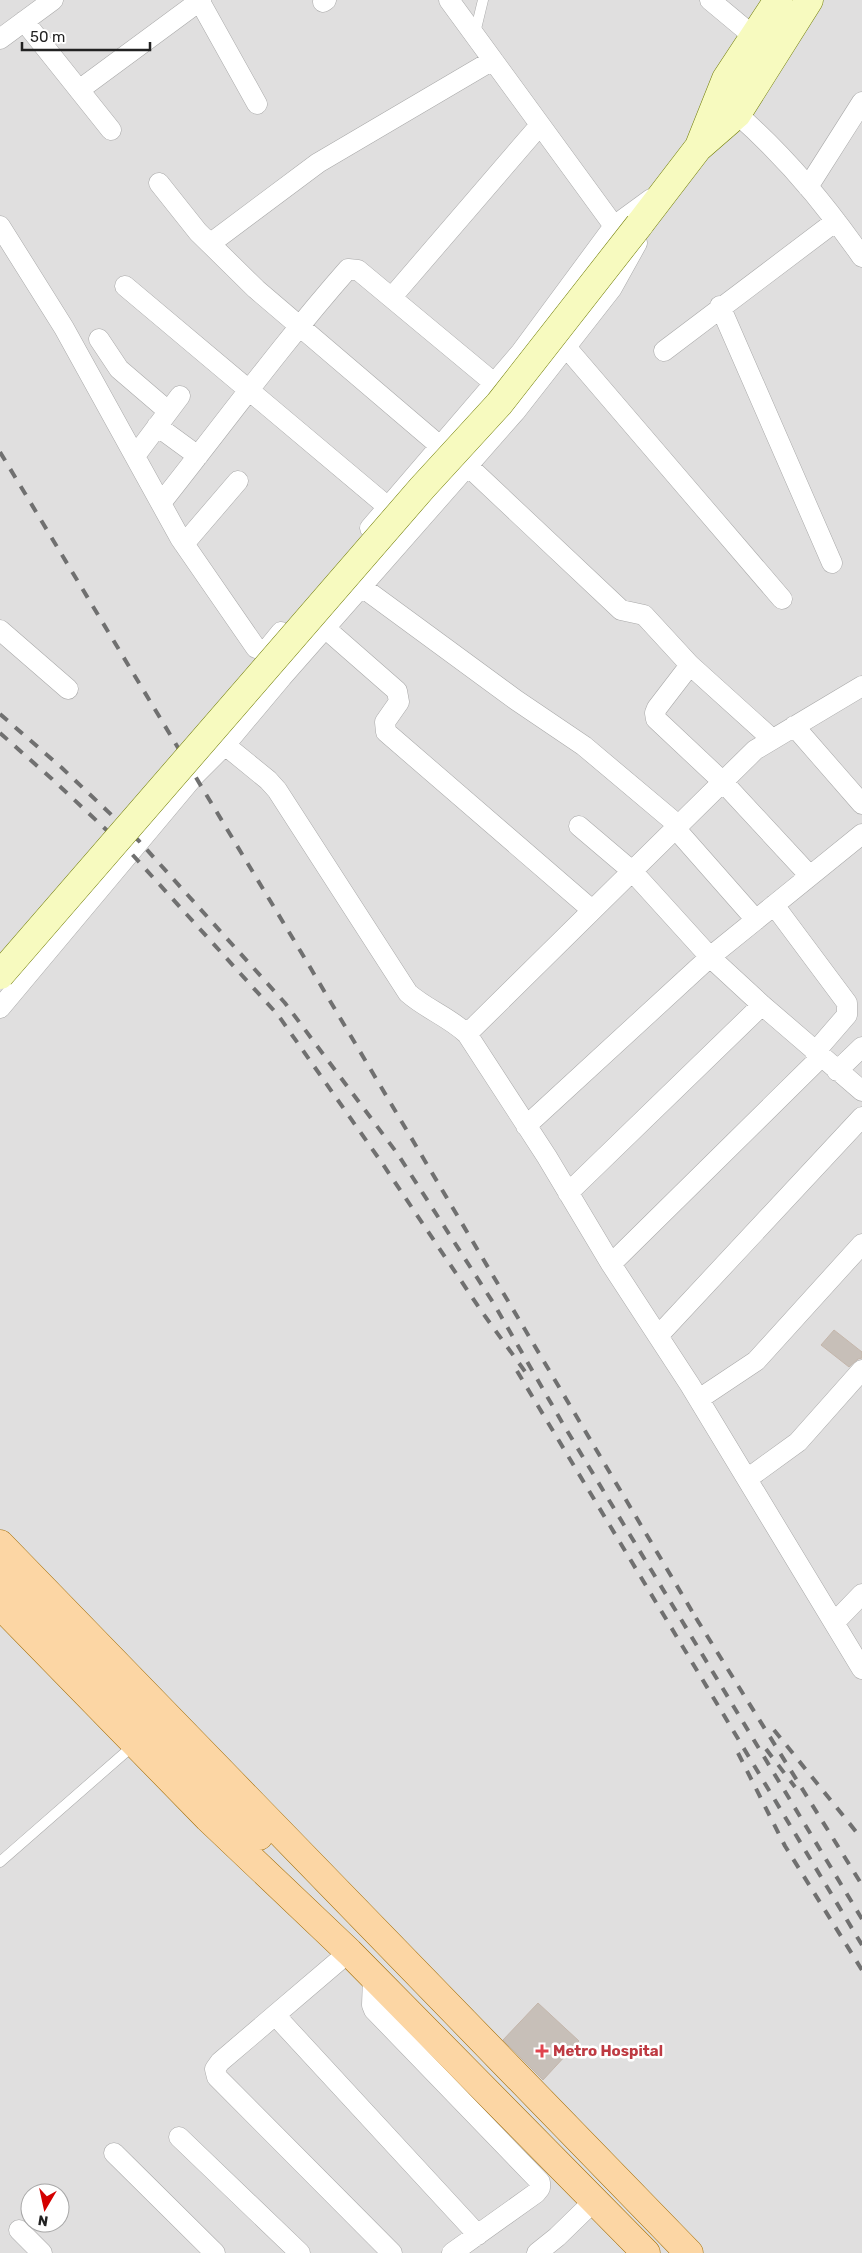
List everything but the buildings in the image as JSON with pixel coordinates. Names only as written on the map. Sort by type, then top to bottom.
[{"type":"main road","points":[[698,148],[726,79],[778,0]]},
{"type":"main road","points":[[0,975],[422,488],[500,404],[626,225],[672,183],[698,148],[737,114],[809,0]]},
{"type":"main road","points":[[0,1544],[338,1894],[689,2253]]},
{"type":"main road","points":[[0,1574],[231,1809],[305,1881],[338,1894]]},
{"type":"main road","points":[[0,1605],[208,1818],[349,1952],[646,2253]]},
{"type":"main road","points":[[305,1881],[310,1914]]},
{"type":"street","points":[[0,39],[53,0]]},
{"type":"street","points":[[79,90],[200,0],[257,104]]},
{"type":"street","points":[[0,226],[64,328],[184,544],[256,648],[263,650],[268,648],[521,352],[626,225],[540,124],[449,0]]},
{"type":"street","points":[[710,0],[753,38],[775,53]]},
{"type":"street","points":[[24,21],[111,130]]},
{"type":"street","points":[[211,243],[318,164],[493,60]]},
{"type":"street","points":[[808,187],[862,102]]},
{"type":"street","points":[[737,114],[757,132],[808,187],[862,257]]},
{"type":"street","points":[[392,298],[540,124]]},
{"type":"street","points":[[0,1008],[195,775],[225,745],[515,412],[612,288],[672,183]]},
{"type":"street","points":[[159,184],[186,218],[256,289],[440,446]]},
{"type":"street","points":[[664,351],[720,306],[836,221]]},
{"type":"street","points":[[161,503],[250,391],[299,325],[348,269],[358,270],[494,383]]},
{"type":"street","points":[[125,286],[388,507]]},
{"type":"street","points":[[720,306],[832,563]]},
{"type":"street","points":[[99,339],[119,368],[168,411],[198,456]]},
{"type":"street","points":[[566,347],[782,599]]},
{"type":"street","points":[[135,456],[168,411]]},
{"type":"street","points":[[468,466],[621,610],[644,615],[690,665],[772,739]]},
{"type":"street","points":[[184,544],[238,481]]},
{"type":"street","points":[[362,586],[516,700],[584,746],[677,826],[756,920]]},
{"type":"street","points":[[325,628],[397,691],[398,702],[385,722],[386,732],[592,910]]},
{"type":"street","points":[[0,630],[68,689]]},
{"type":"street","points":[[690,665],[657,708],[655,713],[656,719],[722,781],[810,876]]},
{"type":"street","points":[[467,1034],[755,750],[862,686]]},
{"type":"street","points":[[794,726],[862,804]]},
{"type":"street","points":[[225,745],[277,790],[408,993],[420,1003],[457,1024],[467,1034],[568,1192],[611,1264],[699,1400],[862,1669]]},
{"type":"street","points":[[579,826],[632,870],[710,957],[762,1005],[862,1091]]},
{"type":"street","points":[[526,1126],[710,957],[862,834]]},
{"type":"street","points":[[611,1264],[818,1054],[847,1015],[847,1003],[774,905]]},
{"type":"street","points":[[568,1192],[762,1005]]},
{"type":"street","points":[[837,1071],[862,1047]]},
{"type":"street","points":[[658,1336],[862,1117]]},
{"type":"street","points":[[699,1400],[756,1361],[862,1244]]},
{"type":"street","points":[[747,1479],[798,1442],[862,1370]]},
{"type":"street","points":[[834,1623],[862,1594]]},
{"type":"street","points":[[349,1952],[220,2062],[216,2070],[217,2077],[392,2253]]},
{"type":"street","points":[[373,1978],[372,2005],[374,2010],[540,2182],[540,2188],[536,2193],[452,2253]]},
{"type":"street","points":[[275,2015],[478,2234]]},
{"type":"street","points":[[179,2137],[300,2253]]},
{"type":"street","points":[[114,2153],[215,2253]]},
{"type":"street","points":[[537,2253],[558,2237],[594,2201]]},
{"type":"street","points":[[19,2230],[42,2253]]},
{"type":"lane","points":[[474,34],[483,0]]},
{"type":"lane","points":[[0,1862],[135,1743]]},
{"type":"shaded area","points":[[0,0],[862,0],[862,2253],[0,2253]]},
{"type":"railway","points":[[0,452],[301,952],[699,1623]]},
{"type":"railway","points":[[0,714],[62,768],[139,841],[285,1003],[397,1153],[494,1304],[563,1424],[862,1919]]},
{"type":"railway","points":[[0,733],[130,852],[278,1015],[382,1163],[482,1312],[529,1377]]},
{"type":"railway","points":[[517,1371],[862,1945]]},
{"type":"railway","points":[[696,1618],[862,1885]]},
{"type":"railway","points":[[774,1730],[862,1839]]},
{"type":"railway","points":[[766,1749],[795,1787]]},
{"type":"railway","points":[[738,1753],[785,1846],[862,1970]]},
{"type":"place","name":"Metro Hospital","points":[[542,2051]]}]
